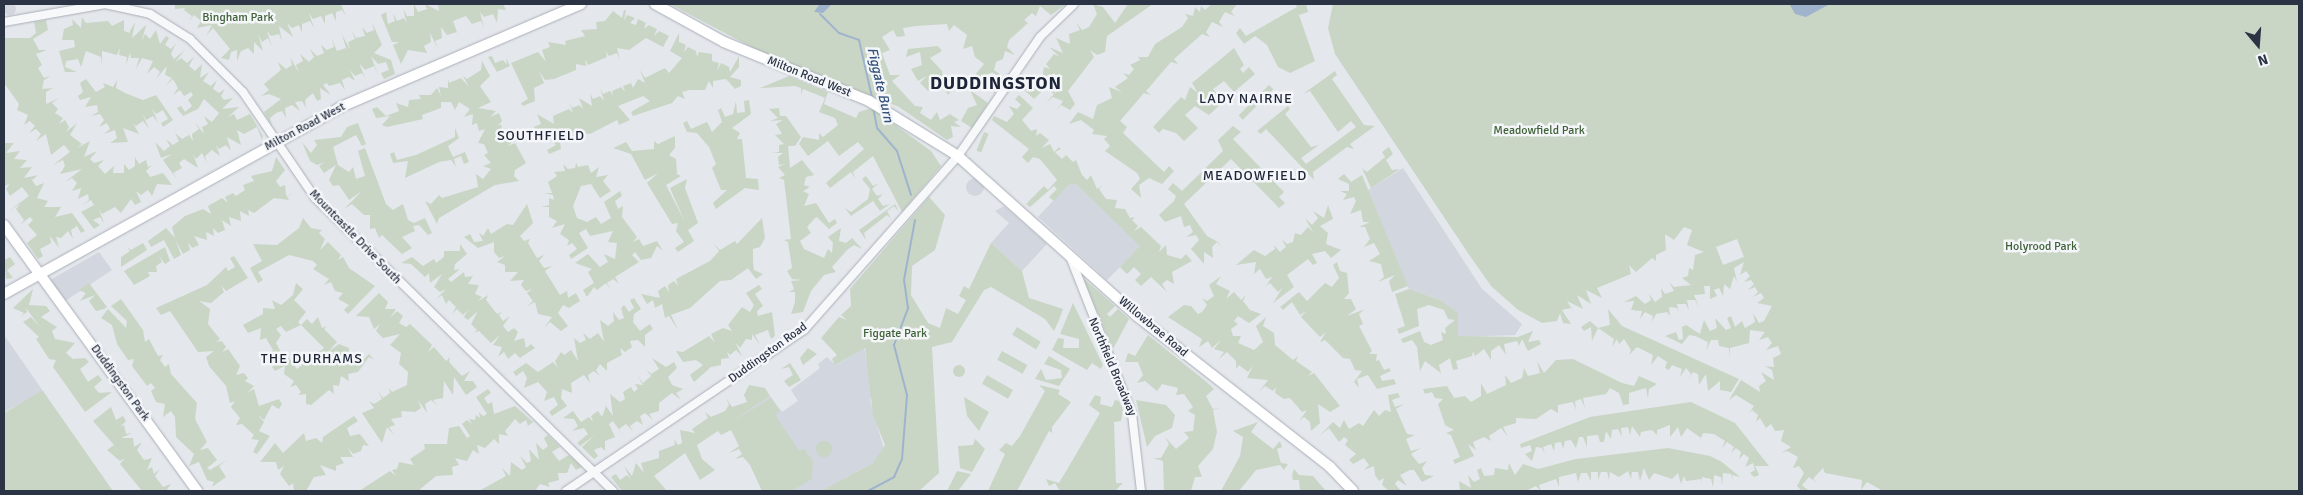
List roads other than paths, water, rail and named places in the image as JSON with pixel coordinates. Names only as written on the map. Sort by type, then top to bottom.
[{"type":"main road","name":"Milton Road West","points":[[4,294],[42,276],[275,142],[356,100],[581,4]]},
{"type":"main road","name":"Milton Road West","points":[[655,4],[724,42],[872,103],[958,156]]},
{"type":"main road","name":"Willowbrae Road","points":[[958,156],[1068,252],[1147,325],[1330,467],[1353,491]]},
{"type":"main road","name":"Duddingston Park","points":[[4,224],[197,491]]},
{"type":"street","name":"Mountcastle Drive South","points":[[4,22],[96,4],[156,17],[200,46],[230,76],[315,198],[596,471],[613,491]]},
{"type":"street","name":"Duddingston Road","points":[[566,491],[801,333],[958,156],[1040,37],[1074,4]]},
{"type":"street","name":"Northfield Broadway","points":[[1068,252],[1074,276],[1134,419],[1141,491]]},
{"type":"street","points":[[1074,276],[1084,268]]},
{"type":"water","points":[[832,4],[823,13],[814,12],[819,5]]},
{"type":"water","points":[[1830,4],[1806,17],[1795,14],[1790,5]]},
{"type":"waterway","name":"Figgate Burn","points":[[820,14],[839,33],[859,40],[872,97]]},
{"type":"waterway","name":"Figgate Burn","points":[[873,107],[877,128],[897,151],[911,195]]},
{"type":"waterway","name":"Figgate Burn","points":[[868,491],[894,477],[902,459],[907,395],[894,345],[908,308],[904,280],[915,220]]},
{"type":"district","name":"DUDDINGSTON","points":[[996,83]]},
{"type":"district","name":"LADY NAIRNE","points":[[1246,99]]},
{"type":"district","name":"SOUTHFIELD","points":[[541,136]]},
{"type":"district","name":"MEADOWFIELD","points":[[1255,176]]},
{"type":"district","name":"THE DURHAMS","points":[[312,359]]},
{"type":"park label","name":"Bingham Park","points":[[238,18]]},
{"type":"park label","name":"Meadowfield Park","points":[[1539,131]]},
{"type":"park label","name":"Holyrood Park","points":[[2041,247]]},
{"type":"park label","name":"Figgate Park","points":[[895,334]]}]
